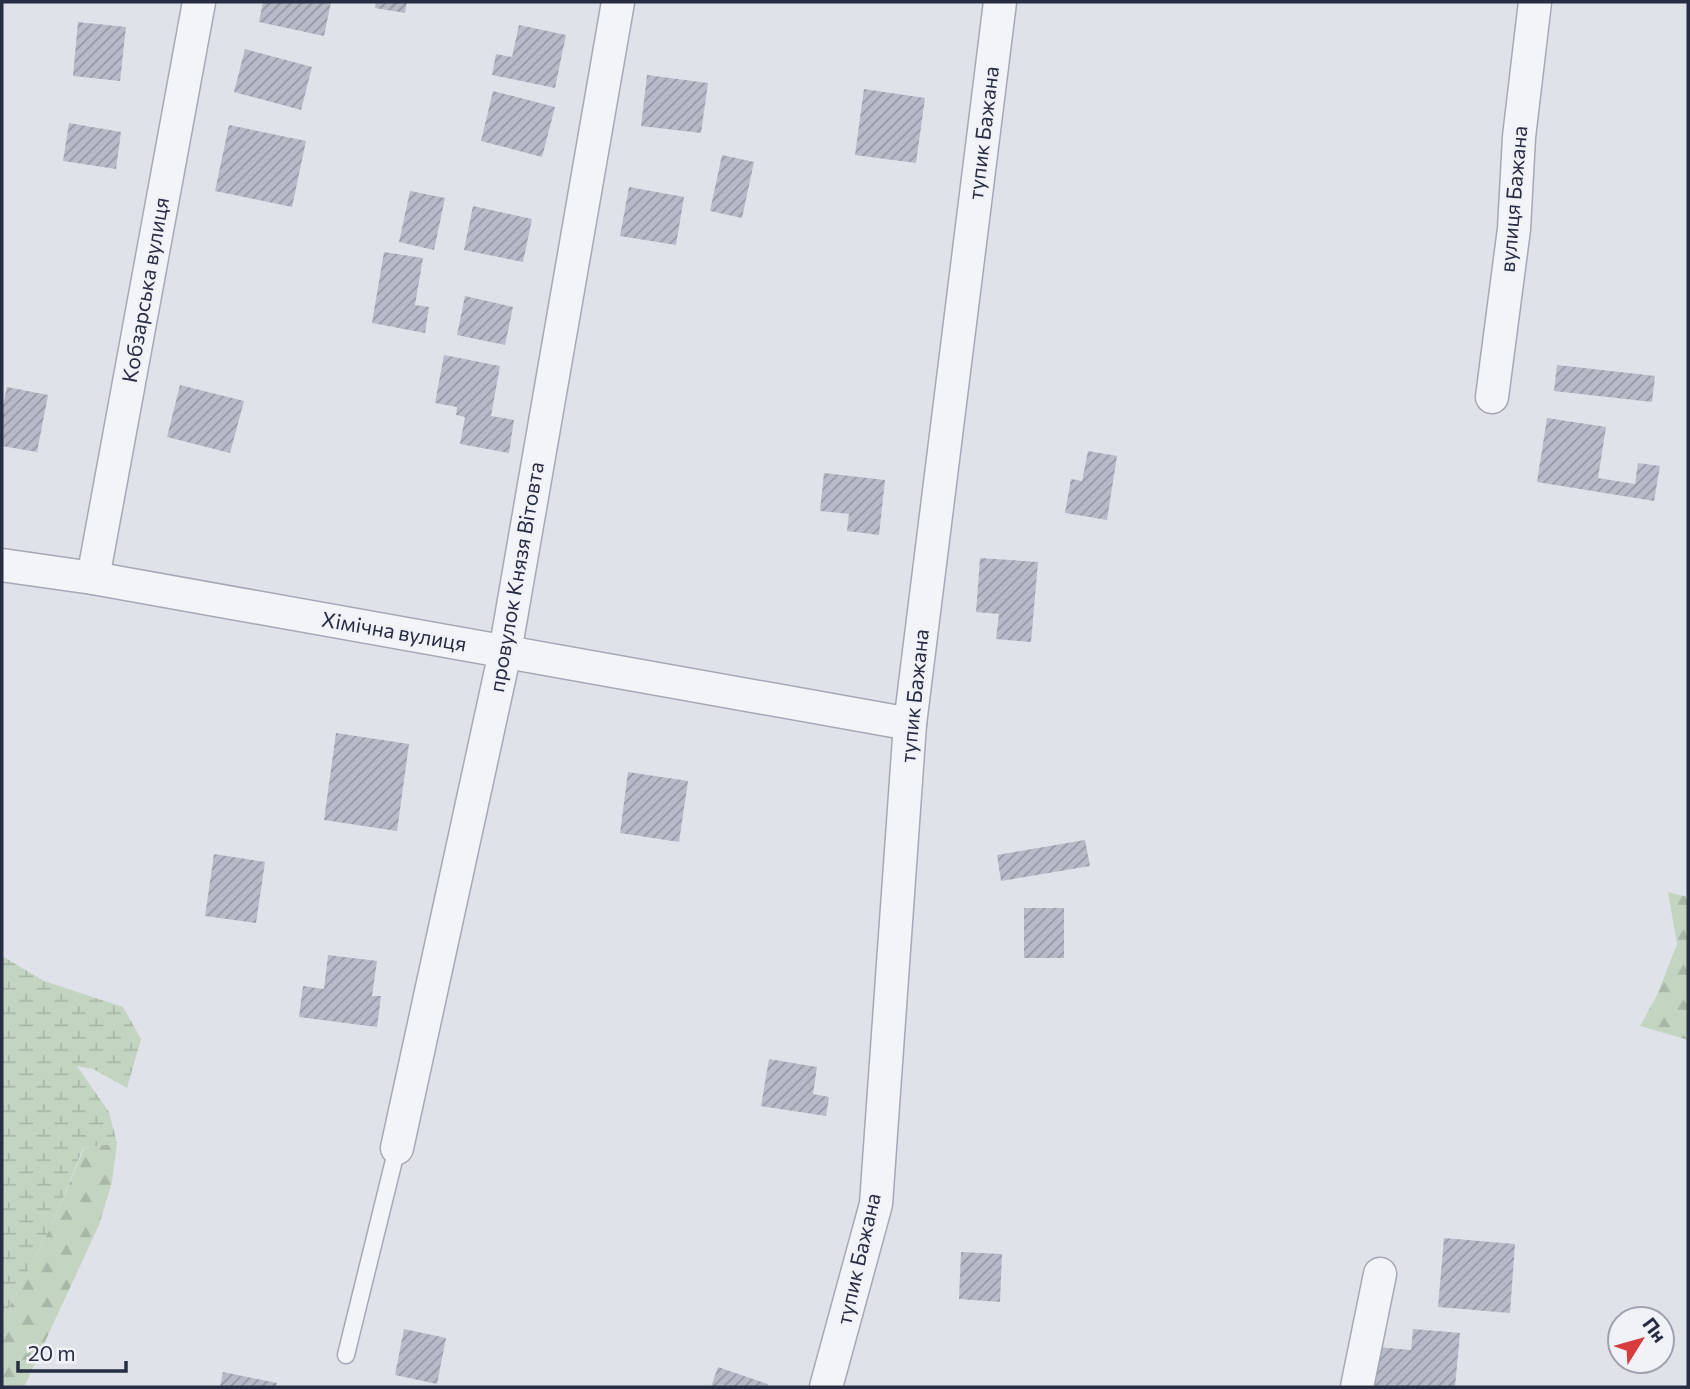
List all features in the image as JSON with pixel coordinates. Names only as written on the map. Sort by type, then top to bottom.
[{"type":"street","name":"Кобзарська вулиця","points":[[93,578],[199,2]]},
{"type":"street","name":"провулок Князя Вітовта","points":[[397,1148],[505,652],[618,2]]},
{"type":"street","name":"тупик Бажана","points":[[834,1382],[876,1204],[910,724],[1000,2]]},
{"type":"street","name":"вулиця Бажана","points":[[1492,397],[1514,229],[1519,137],[1535,2]]},
{"type":"street","name":"Хімічна вулиця","points":[[2,565],[93,578],[910,724]]},
{"type":"street","points":[[1357,1387],[1380,1274]]},
{"type":"lane","points":[[346,1355],[397,1148]]},
{"type":"green space","points":[[1668,892],[1688,897],[1688,1040],[1640,1026],[1658,993],[1677,944]]},
{"type":"green space","points":[[2,956],[44,981],[123,1007],[141,1039],[127,1088],[93,1069],[77,1066],[109,1112],[117,1143],[83,1148],[54,1221],[2,1321]]},
{"type":"green space","points":[[117,1143],[112,1182],[99,1225],[24,1387],[2,1387],[2,1321],[54,1221],[84,1148]]},
{"type":"building","points":[[263,2],[331,2],[324,36],[259,22]]},
{"type":"building","points":[[376,2],[407,2],[405,13],[375,8]]},
{"type":"building","points":[[78,22],[126,27],[120,81],[73,76]]},
{"type":"building","points":[[519,25],[566,35],[555,88],[492,75],[496,54],[512,57]]},
{"type":"building","points":[[245,49],[312,67],[301,110],[234,92]]},
{"type":"building","points":[[647,75],[708,83],[701,133],[641,126]]},
{"type":"building","points":[[864,89],[925,98],[916,163],[855,155]]},
{"type":"building","points":[[493,91],[555,107],[542,157],[481,141]]},
{"type":"building","points":[[69,123],[121,132],[116,169],[63,161]]},
{"type":"building","points":[[229,125],[306,141],[292,207],[215,191]]},
{"type":"building","points":[[722,155],[754,162],[742,218],[710,211]]},
{"type":"building","points":[[629,187],[684,197],[676,245],[620,236]]},
{"type":"building","points":[[410,191],[445,198],[434,250],[399,242]]},
{"type":"building","points":[[473,206],[532,219],[523,262],[464,250]]},
{"type":"building","points":[[384,252],[423,258],[415,305],[429,307],[425,333],[372,323]]},
{"type":"building","points":[[465,296],[513,307],[505,345],[457,335]]},
{"type":"building","points":[[444,355],[500,366],[491,416],[514,420],[509,453],[460,444],[465,417],[456,415],[457,407],[435,403]]},
{"type":"building","points":[[1557,365],[1655,376],[1652,402],[1554,391]]},
{"type":"building","points":[[180,385],[244,401],[230,453],[167,437]]},
{"type":"building","points":[[7,387],[48,395],[37,452],[2,446],[2,410]]},
{"type":"building","points":[[1547,418],[1606,427],[1598,478],[1635,484],[1638,463],[1660,466],[1654,501],[1537,482]]},
{"type":"building","points":[[1088,451],[1117,456],[1107,520],[1065,513],[1071,479],[1082,481]]},
{"type":"building","points":[[824,473],[885,480],[879,535],[847,531],[849,514],[820,511]]},
{"type":"building","points":[[980,558],[1038,562],[1031,642],[996,639],[999,614],[976,612]]},
{"type":"building","points":[[336,733],[409,744],[397,831],[324,820]]},
{"type":"building","points":[[628,772],[688,781],[679,842],[620,833]]},
{"type":"building","points":[[1085,840],[1090,866],[1001,881],[997,855]]},
{"type":"building","points":[[214,854],[265,862],[256,923],[205,916]]},
{"type":"building","points":[[1024,908],[1064,908],[1064,958],[1024,958]]},
{"type":"building","points":[[328,955],[377,961],[372,996],[381,996],[377,1027],[299,1017],[303,986],[324,989]]},
{"type":"building","points":[[769,1059],[817,1067],[813,1094],[829,1097],[826,1116],[761,1106]]},
{"type":"building","points":[[1444,1238],[1515,1244],[1510,1313],[1438,1307]]},
{"type":"building","points":[[961,1252],[1002,1254],[1000,1302],[959,1299]]},
{"type":"building","points":[[404,1329],[446,1338],[437,1384],[395,1375]]},
{"type":"building","points":[[1413,1329],[1460,1333],[1455,1387],[1374,1387],[1377,1347],[1411,1350]]},
{"type":"building","points":[[718,1367],[768,1384],[766,1387],[711,1387]]},
{"type":"building","points":[[223,1372],[277,1383],[276,1387],[220,1387]]}]
